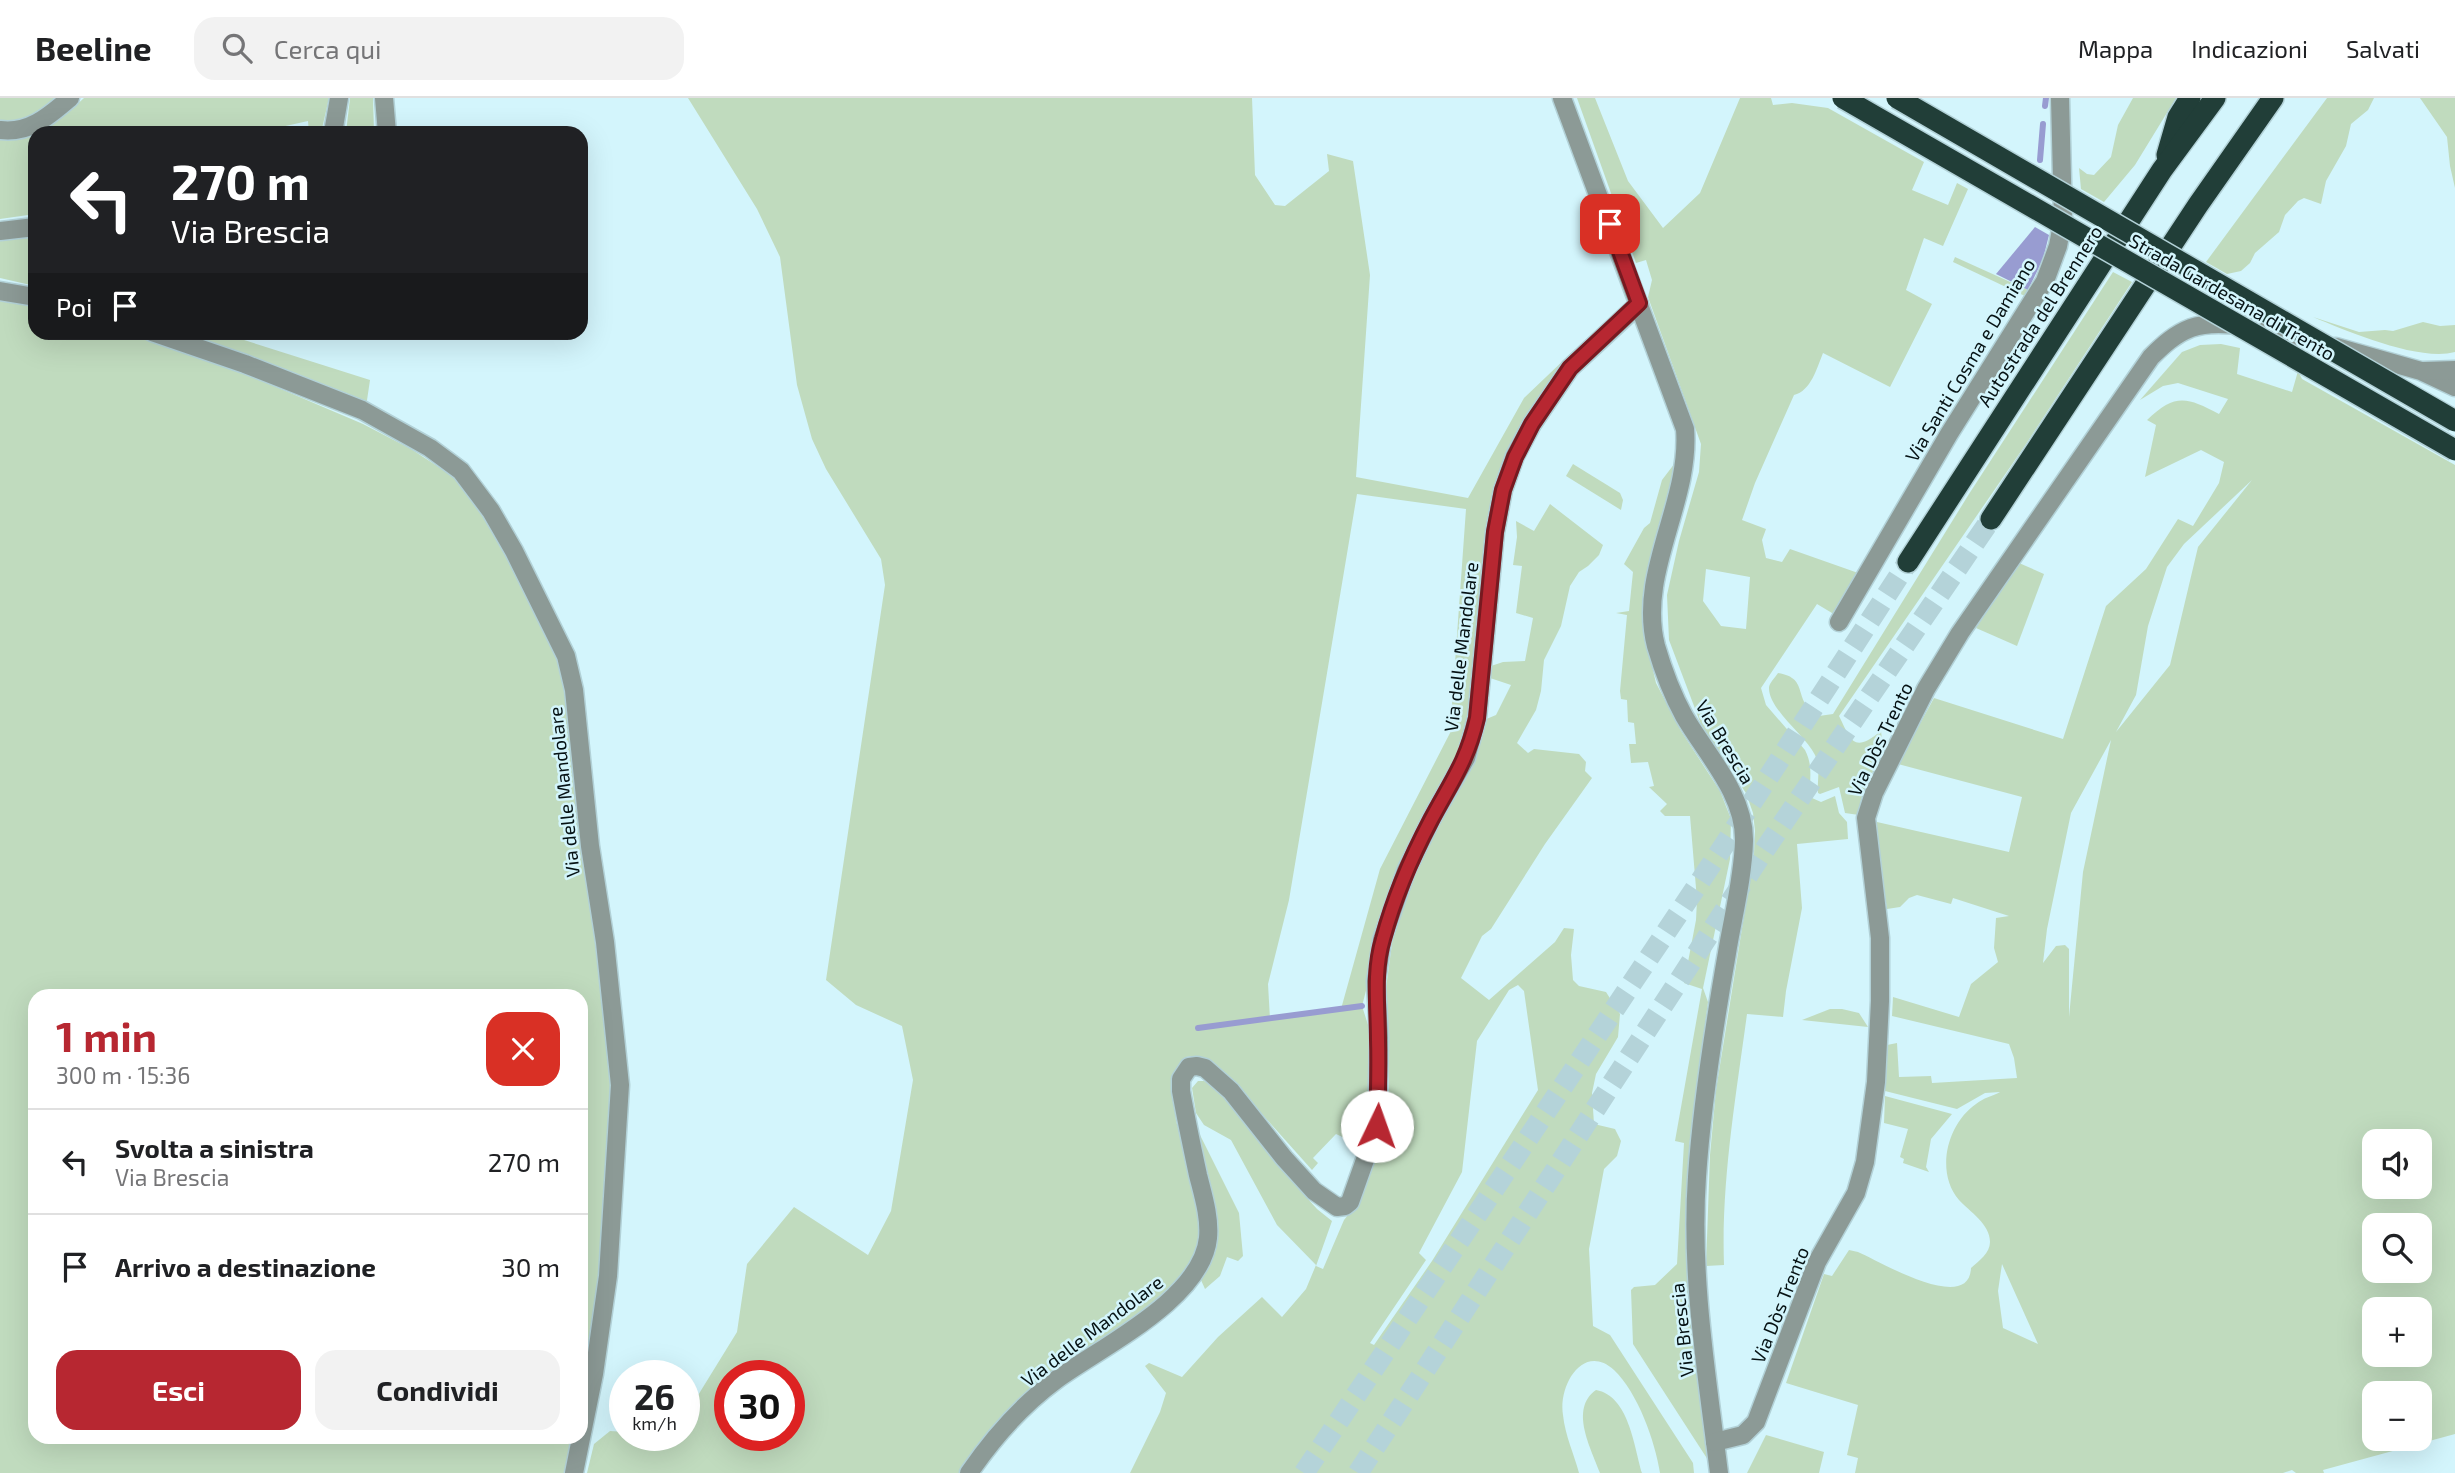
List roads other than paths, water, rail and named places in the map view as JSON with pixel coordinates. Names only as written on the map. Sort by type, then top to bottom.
[{"type":"highway","name":"Strada Gardesana di Trento","points":[[1843,98],[2455,450]]},
{"type":"highway","name":"Strada Gardesana di Trento","points":[[1898,98],[2455,421]]},
{"type":"highway","points":[[2162,170],[2178,117],[2190,98]]},
{"type":"highway","name":"Autostrada del Brennero","points":[[1908,562],[2162,170],[2215,98]]},
{"type":"highway","points":[[1991,519],[2198,205],[2273,98]]},
{"type":"street","points":[[29,126],[70,98]]},
{"type":"street","points":[[334,126],[339,98]]},
{"type":"street","points":[[384,98],[386,126]]},
{"type":"street","name":"Via Brescia","points":[[1562,98],[1685,429],[1684,469],[1652,604],[1653,633],[1672,692],[1735,800],[1744,838],[1711,1047],[1697,1179],[1695,1254],[1719,1473]]},
{"type":"street","name":"Via Santi Cosma e Damiano","points":[[1839,622],[1950,434],[2045,281],[2058,246],[2063,219],[2060,98]]},
{"type":"street","points":[[0,130],[16,131],[28,126]]},
{"type":"street","points":[[0,231],[28,228]]},
{"type":"street","points":[[0,291],[28,296]]},
{"type":"street","name":"Via delle Mandolare","points":[[969,1473],[996,1436],[1020,1411],[1055,1381],[1178,1294],[1194,1275],[1208,1239],[1208,1215],[1181,1091],[1181,1079],[1189,1068],[1205,1068],[1231,1091],[1314,1191],[1337,1207],[1350,1202],[1377,1126],[1376,981],[1382,940],[1406,871],[1472,742],[1477,718],[1495,532],[1503,490],[1515,457],[1553,391],[1575,362],[1639,303]]},
{"type":"street","name":"Via Dòs Trento","points":[[1715,1442],[1743,1435],[1756,1422],[1817,1262],[1856,1193],[1865,1163],[1877,1082],[1880,1001],[1880,938],[1866,818],[1886,766],[1920,700],[1973,613],[2151,357],[2166,342],[2182,332],[2193,327],[2218,324],[2283,333],[2346,349],[2421,371],[2455,387]]},
{"type":"street","name":"Via delle Mandolare","points":[[175,340],[362,410],[430,448],[461,471],[477,491],[514,551],[566,656],[574,690],[590,846],[605,942],[620,1086],[608,1276],[588,1404]]},
{"type":"street","name":"Via Dòs Trento","points":[[2421,371],[2455,370]]},
{"type":"street","name":"Via delle Mandolare","points":[[574,1473],[580,1444]]},
{"type":"water","points":[[2035,227],[2049,235],[2043,259],[2028,290],[1996,274]]},
{"type":"waterway","points":[[2045,106],[2046,98]]},
{"type":"waterway","points":[[2040,160],[2043,124]]},
{"type":"waterway","points":[[1198,1028],[1362,1006]]},
{"type":"tunnel","points":[[1358,1473],[1759,858],[1991,519]]},
{"type":"tunnel","points":[[1304,1473],[1723,847],[1908,562]]}]
